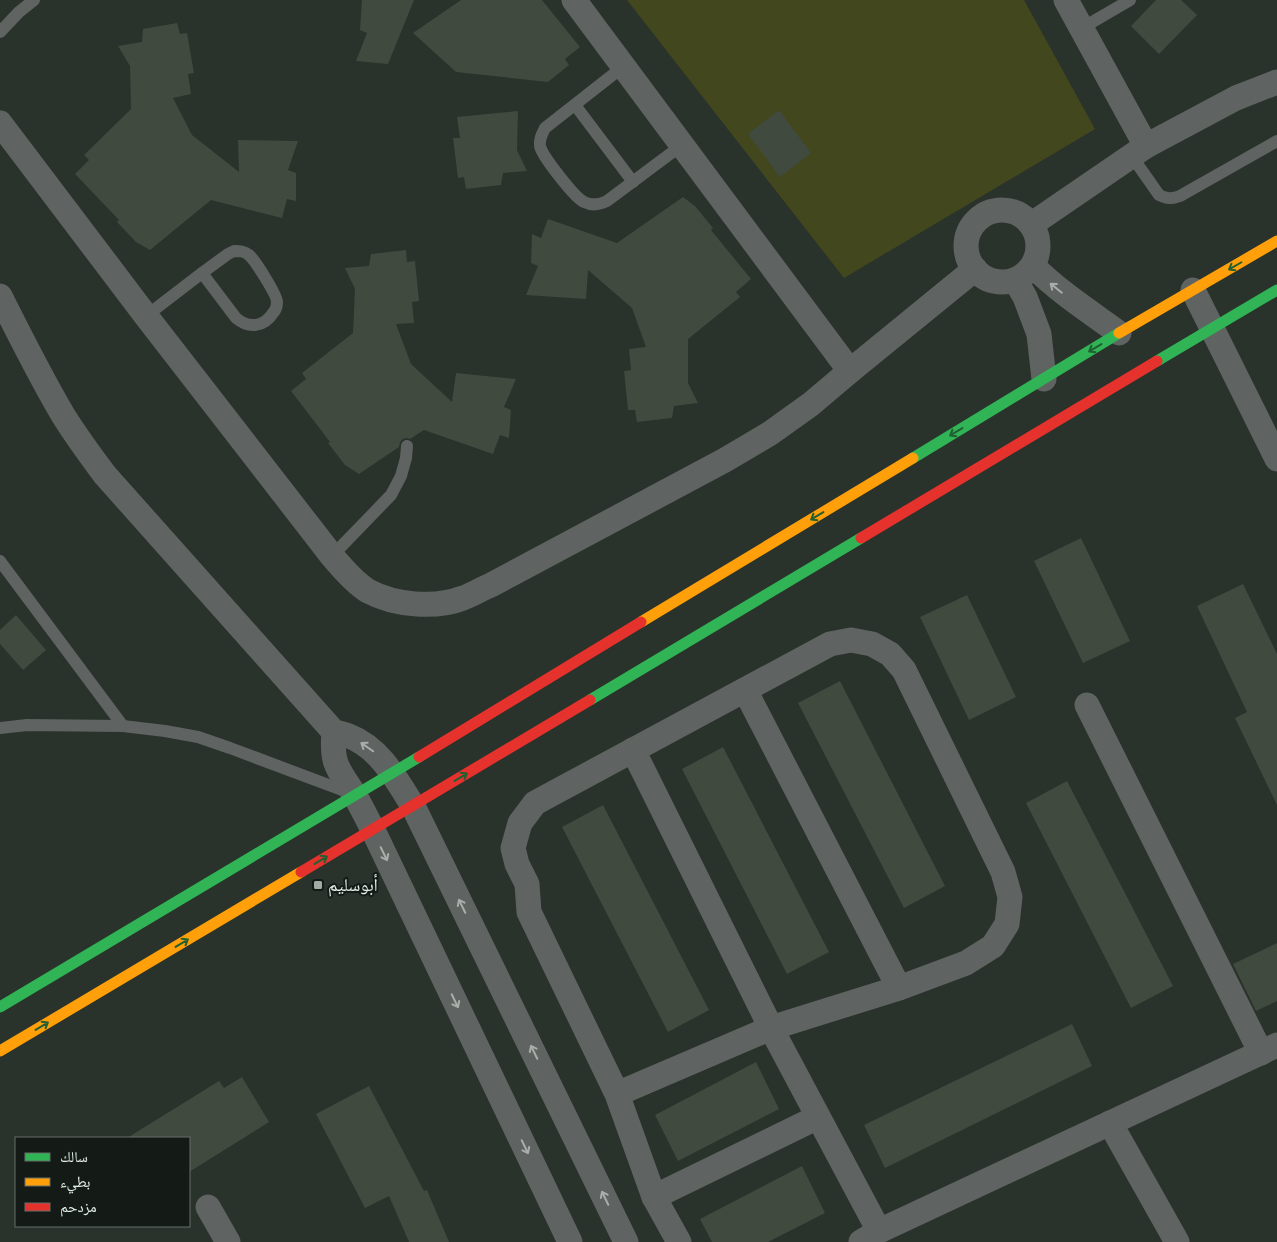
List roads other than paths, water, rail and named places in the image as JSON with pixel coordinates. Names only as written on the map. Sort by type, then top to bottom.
[{"type":"main road","points":[[0,1007],[392,773],[1119,333],[1277,241]]},
{"type":"main road","points":[[0,1051],[1277,290]]},
{"type":"street","points":[[574,0],[850,371]]},
{"type":"street","points":[[1066,0],[1082,28],[1139,150]]},
{"type":"street","points":[[1032,224],[1139,150],[1236,98],[1275,87]]},
{"type":"street","points":[[0,123],[146,316],[332,556],[348,574],[368,591],[398,602],[430,605],[462,599],[725,460],[769,434],[811,404],[975,270]]},
{"type":"street","points":[[1008,209],[1022,214],[1032,224],[1038,238],[1038,252],[1024,273],[1001,282],[986,278],[975,270],[967,256],[966,242],[970,228],[980,217],[993,210],[1008,209]]},
{"type":"street","points":[[1024,273],[1048,281],[1119,333]]},
{"type":"street","points":[[1024,273],[1025,298],[1040,334],[1044,379]]},
{"type":"street","points":[[1193,290],[1277,460]]},
{"type":"street","points":[[0,296],[64,415],[105,475],[334,732],[349,736],[376,752],[392,773],[413,806],[626,1242]]},
{"type":"street","points":[[617,1094],[771,1028],[899,988],[966,963],[993,946],[1007,924],[1010,897],[1003,872],[904,670],[890,654],[872,644],[851,640],[830,644],[535,803],[520,823],[513,848],[517,864],[527,884],[529,912],[617,1094],[654,1197],[679,1242]]},
{"type":"street","points":[[745,690],[899,988]]},
{"type":"street","points":[[633,750],[771,1028],[818,1116],[870,1236],[1269,1049],[1087,705]]},
{"type":"street","points":[[334,732],[335,762],[341,776],[373,830],[570,1242]]},
{"type":"street","points":[[654,1197],[818,1116]]},
{"type":"street","points":[[1110,1123],[1177,1242]]},
{"type":"street","points":[[208,1207],[228,1242]]},
{"type":"lane","points":[[0,32],[19,12],[34,0]]},
{"type":"lane","points":[[1082,28],[1130,0]]},
{"type":"lane","points":[[624,66],[545,128],[540,138],[540,148],[546,158],[575,196],[582,202],[599,205],[682,145]]},
{"type":"lane","points":[[575,105],[633,182]]},
{"type":"lane","points":[[1139,150],[1159,195],[1172,199],[1277,141]]},
{"type":"lane","points":[[146,316],[202,273],[234,251],[242,251],[254,260],[275,295],[276,309],[267,321],[261,324],[248,325],[236,318],[202,273]]},
{"type":"lane","points":[[332,556],[391,494],[400,476],[406,458],[407,446]]},
{"type":"lane","points":[[0,561],[123,726]]},
{"type":"lane","points":[[0,728],[27,725],[123,726],[198,737],[354,795]]},
{"type":"place","name":"أبوسليم","points":[[318,885]]}]
